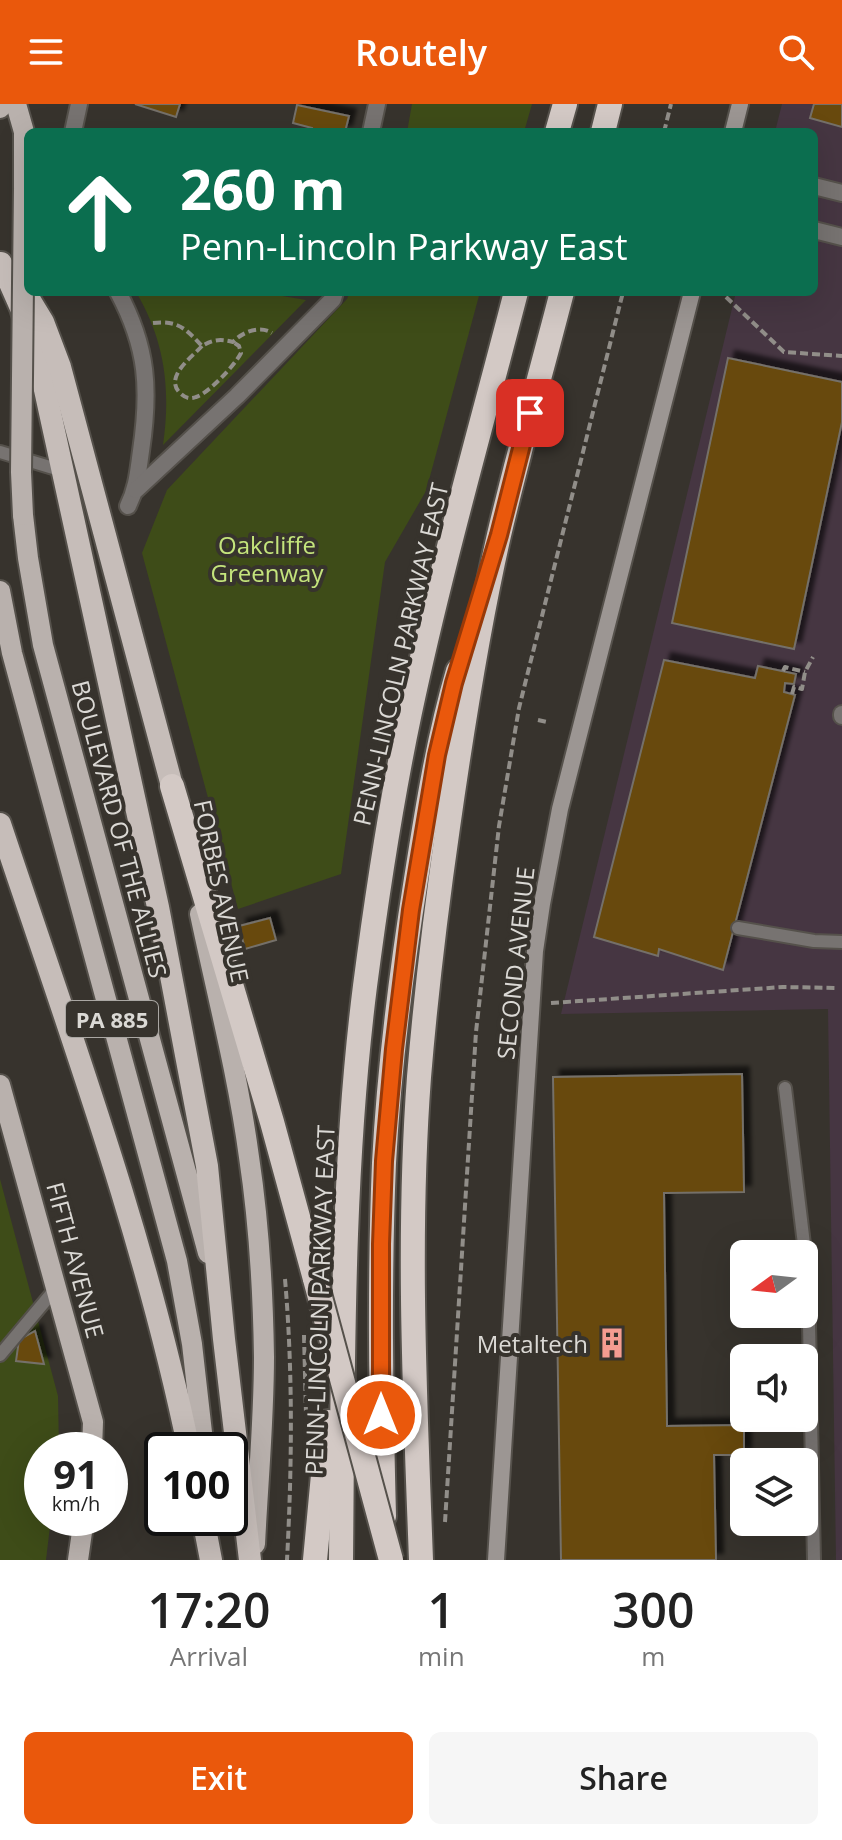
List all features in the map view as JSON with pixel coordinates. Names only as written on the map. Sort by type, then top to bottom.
[{"type":"highway","points":[[558,128],[565,104]]},
{"type":"highway","points":[[604,128],[610,104]]},
{"type":"highway","points":[[0,263],[31,336],[40,367],[158,907],[209,1179],[224,1339]]},
{"type":"highway","name":"FORBES AVENUE","points":[[0,263],[24,290]]},
{"type":"highway","name":"FORBES AVENUE","points":[[28,296],[48,332],[60,367],[172,786]]},
{"type":"highway","name":"PENN-LINCOLN PARKWAY EAST","points":[[341,1560],[345,1244],[365,990],[389,821],[411,711],[436,601],[515,296]]},
{"type":"highway","points":[[385,1560],[381,1244],[386,1133],[413,896],[437,755],[458,668],[499,535],[561,296]]},
{"type":"highway","points":[[421,1560],[414,1327],[419,1080],[426,995],[450,815],[473,659],[499,535]]},
{"type":"highway","points":[[172,786],[272,1122],[391,1560]]},
{"type":"highway","points":[[0,824],[132,1222],[164,1336],[185,1432]]},
{"type":"highway","points":[[315,1560],[345,1244]]},
{"type":"highway","name":"BOULEVARD OF THE ALLIES","points":[[224,1339],[252,1560]]},
{"type":"highway","points":[[207,1536],[211,1558]]},
{"type":"main road","name":"BOULEVARD OF THE ALLIES","points":[[16,104],[24,132],[21,472],[34,602],[43,645],[197,1208],[224,1339]]},
{"type":"main road","points":[[734,128],[740,104]]},
{"type":"main road","name":"SECOND AVENUE","points":[[496,1560],[534,964],[542,904],[560,809],[691,296]]},
{"type":"main road","name":"PA 885","points":[[0,591],[12,653],[167,1216],[186,1303],[202,1432]]},
{"type":"main road","name":"FORBES AVENUE","points":[[172,786],[241,1109],[255,1208],[264,1358],[252,1560]]},
{"type":"main road","name":"FIFTH AVENUE","points":[[0,1085],[57,1287],[93,1422],[93,1432]]},
{"type":"main road","points":[[78,1560],[81,1536]]},
{"type":"main road","points":[[210,1536],[211,1558]]},
{"type":"street","points":[[74,128],[79,104]]},
{"type":"street","points":[[372,128],[377,104]]},
{"type":"street","points":[[818,187],[842,193]]},
{"type":"street","points":[[818,231],[842,237]]},
{"type":"street","points":[[120,296],[136,331],[146,383],[147,411],[136,490],[128,506]]},
{"type":"street","points":[[136,490],[237,396],[334,296]]},
{"type":"lane","points":[[0,452],[63,471]]},
{"type":"lane","points":[[738,928],[814,941],[842,942]]},
{"type":"lane","points":[[785,1088],[808,1277],[814,1560]]},
{"type":"lane","points":[[0,1355],[57,1287]]},
{"type":"path","points":[[665,128],[671,104]]},
{"type":"path","points":[[445,1529],[476,1032],[499,826],[519,708],[622,296]]},
{"type":"path","points":[[726,297],[784,352],[842,356]]},
{"type":"path","points":[[150,323],[167,321],[182,327],[202,346]]},
{"type":"path","points":[[233,342],[239,336],[260,329],[268,329],[274,334]]},
{"type":"path","points":[[220,339],[233,342],[239,346],[241,353],[236,362],[199,397],[182,396],[175,386],[175,379],[182,366],[211,341],[220,339]]},
{"type":"path","points":[[792,694],[794,687],[802,689],[805,672],[813,657]]},
{"type":"path","points":[[783,671],[785,667],[805,672]]},
{"type":"path","points":[[538,720],[547,722]]},
{"type":"path","points":[[559,1002],[783,987],[836,988]]},
{"type":"path","points":[[304,1328],[306,1426]]},
{"type":"shaded area","points":[[782,104],[842,104],[842,1560],[836,1560],[828,1009],[561,1014],[735,296],[818,296],[818,128],[776,128]]},
{"type":"green space","points":[[412,104],[532,104],[525,128],[408,128]]},
{"type":"green space","points":[[138,296],[282,296],[306,300],[163,445],[166,385],[159,347]]},
{"type":"green space","name":"Oakcliffe Greenway","points":[[348,296],[479,296],[426,491],[385,562],[341,874],[238,909],[142,553],[167,490]]},
{"type":"green space","points":[[0,1179],[58,1396],[59,1432],[24,1432],[24,1536],[49,1536],[46,1560],[0,1560]]},
{"type":"building","points":[[135,104],[180,104],[176,117]]},
{"type":"building","points":[[814,104],[842,104],[842,127],[810,118]]},
{"type":"building","points":[[297,105],[349,116],[346,128],[312,128],[293,123]]},
{"type":"building","points":[[728,358],[842,382],[842,422],[794,649],[672,623]]},
{"type":"building","points":[[664,660],[755,678],[758,666],[796,674],[794,684],[785,683],[784,692],[795,695],[723,970],[659,949],[658,956],[594,937]]},
{"type":"building","points":[[270,918],[276,940],[245,949],[239,926]]},
{"type":"building","name":"Metaltech","points":[[742,1074],[744,1192],[664,1193],[667,1426],[730,1425],[730,1432],[744,1432],[744,1448],[730,1448],[730,1455],[714,1455],[716,1560],[561,1560],[553,1077]]},
{"type":"building","points":[[35,1331],[44,1364],[16,1361],[19,1340]]},
{"type":"place","name":"Metaltech","points":[[612,1343]]},
{"type":"route","points":[[381,1415],[384,1161],[411,910],[437,755],[454,683],[499,535],[530,413]]}]
